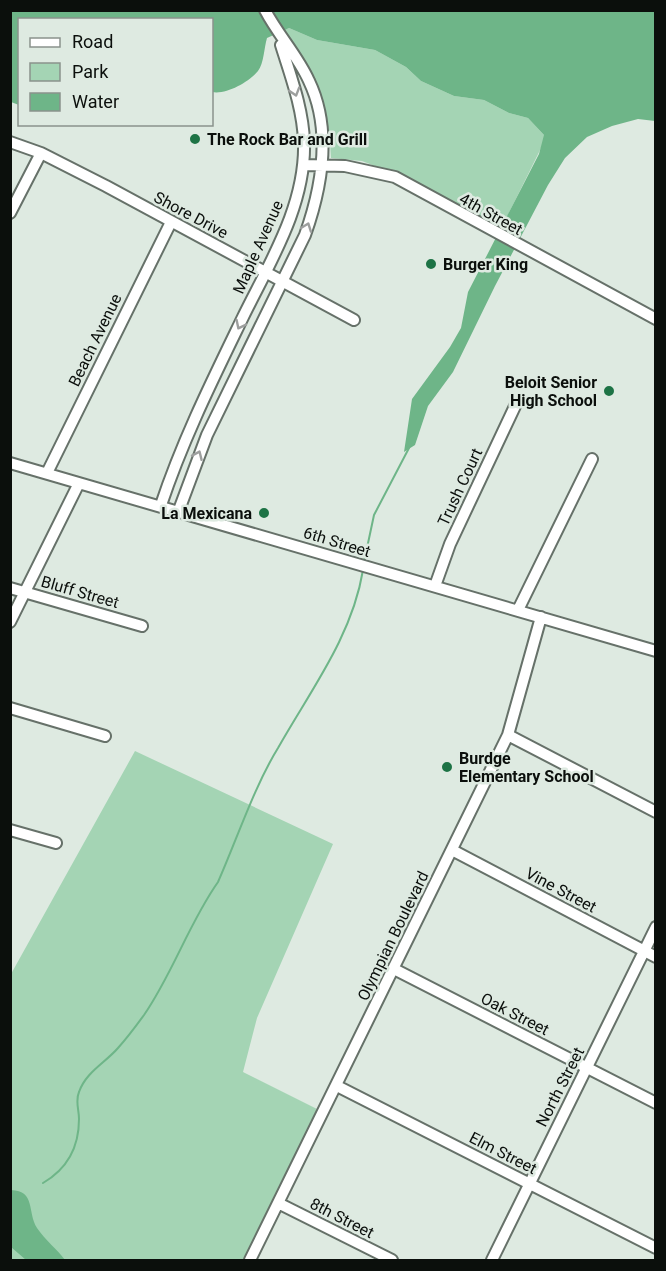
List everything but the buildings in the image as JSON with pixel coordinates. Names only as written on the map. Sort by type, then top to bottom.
[{"type":"street","points":[[179,510],[207,435],[312,215],[323,130],[310,82],[278,36],[265,10]]},
{"type":"street","name":"Maple Avenue","points":[[161,504],[188,430],[291,216],[303,165],[304,142],[300,107],[278,36]]},
{"type":"street","name":"Shore Drive","points":[[10,142],[41,153],[354,320]]},
{"type":"street","points":[[10,213],[41,153]]},
{"type":"street","name":"4th Street","points":[[303,165],[345,166],[395,177],[519,247],[656,319]]},
{"type":"street","name":"Beach Avenue","points":[[47,473],[171,222]]},
{"type":"street","name":"Trush Court","points":[[435,586],[450,544],[516,404]]},
{"type":"street","points":[[518,610],[592,459]]},
{"type":"street","name":"6th Street","points":[[10,463],[161,504],[656,651]]},
{"type":"street","points":[[10,621],[79,483]]},
{"type":"street","name":"Bluff Street","points":[[10,588],[142,626]]},
{"type":"street","name":"Olympian Boulevard","points":[[250,1260],[508,735],[541,617]]},
{"type":"street","points":[[10,708],[105,736]]},
{"type":"street","points":[[508,735],[656,812]]},
{"type":"street","points":[[10,830],[56,843]]},
{"type":"street","name":"Vine Street","points":[[452,850],[656,957]]},
{"type":"street","name":"North Street","points":[[492,1260],[656,927]]},
{"type":"street","name":"Oak Street","points":[[394,969],[656,1102]]},
{"type":"street","name":"Elm Street","points":[[337,1086],[656,1248]]},
{"type":"street","name":"8th Street","points":[[278,1203],[392,1260]]},
{"type":"green space","points":[[289,28],[317,40],[375,50],[406,67],[421,81],[454,96],[484,100],[509,113],[528,118],[544,135],[544,142],[501,229],[406,178],[362,161],[331,158],[330,137],[323,104],[311,76],[282,30]]},
{"type":"green space","points":[[135,751],[333,844],[257,1018],[243,1072],[317,1109],[243,1260],[11,1260],[11,974]]},
{"type":"water","points":[[10,11],[655,11],[655,121],[638,119],[612,126],[587,137],[565,158],[548,185],[495,286],[453,372],[428,406],[415,445],[404,452],[412,399],[461,328],[468,292],[539,154],[544,135],[528,118],[509,113],[484,100],[454,96],[421,81],[406,67],[375,50],[317,40],[289,28],[267,38],[262,64],[254,75],[230,90],[213,92],[213,18],[18,18],[18,105],[11,102]]},
{"type":"water","points":[[11,1190],[19,1191],[28,1198],[37,1228],[65,1260],[26,1260],[11,1247]]},
{"type":"waterway","points":[[364,562],[374,515],[409,448]]},
{"type":"waterway","points":[[43,1183],[59,1171],[74,1148],[79,1119],[77,1099],[82,1085],[91,1073],[118,1048],[144,1015],[164,982],[198,914],[218,882],[269,763],[340,641],[358,595],[363,570]]},
{"type":"place","name":"The Rock Bar and Grill","points":[[195,139]]},
{"type":"place","name":"Burger King","points":[[431,264]]},
{"type":"place","name":"Beloit Senior High School","points":[[609,391]]},
{"type":"place","name":"La Mexicana","points":[[264,513]]},
{"type":"place","name":"Burdge Elementary School","points":[[447,767]]}]
